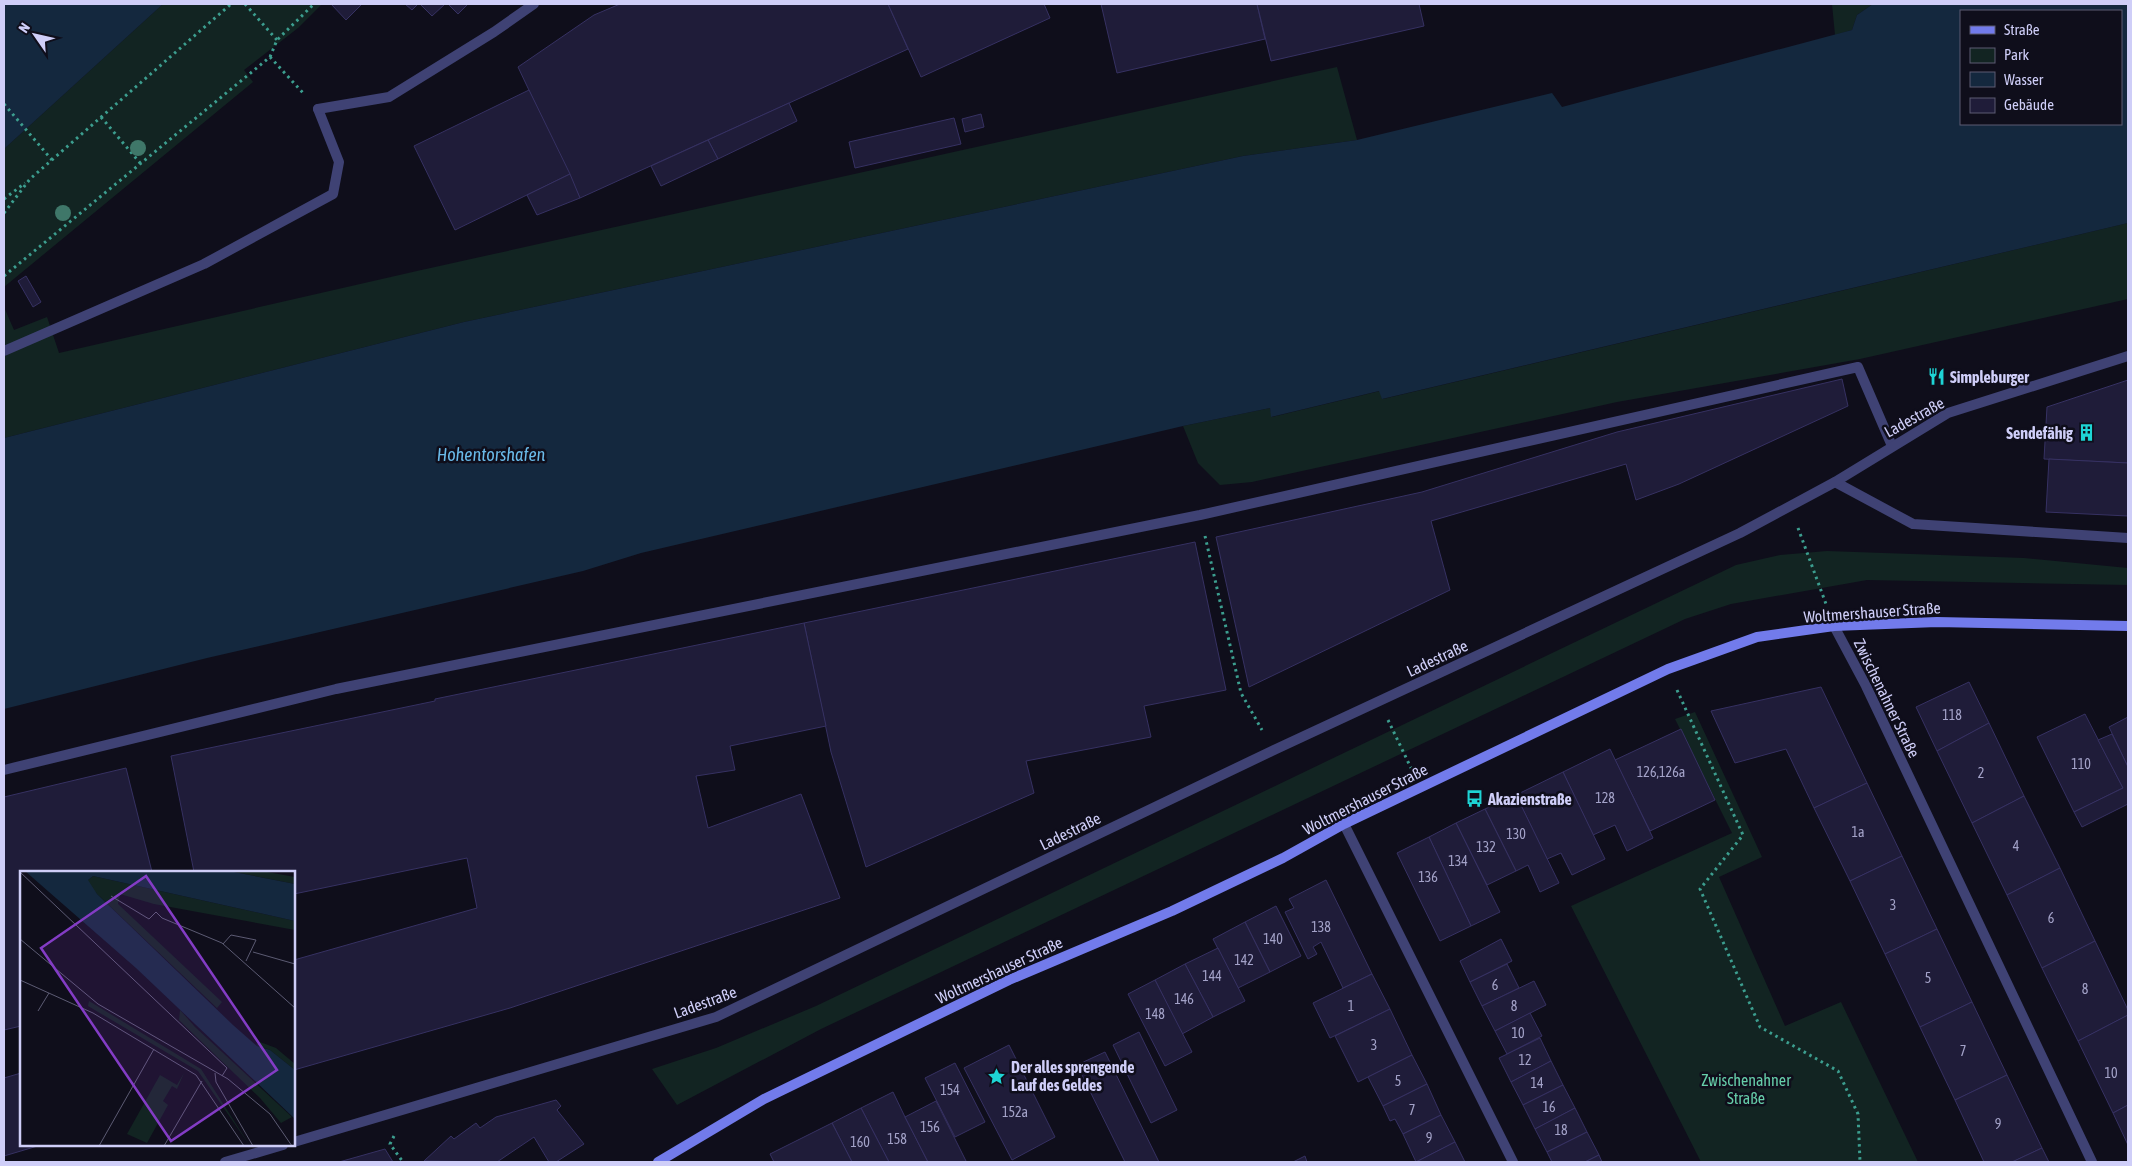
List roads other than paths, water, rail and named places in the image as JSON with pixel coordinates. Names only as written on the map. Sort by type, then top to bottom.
[{"type":"street","points":[[4,351],[204,264],[333,194],[339,162],[318,109],[389,97],[494,32],[534,4]]},
{"type":"street","name":"Ladestraße","points":[[295,1142],[716,1017],[1274,750],[1740,533],[1835,482],[1948,414],[2128,356]]},
{"type":"street","points":[[4,770],[336,688],[1200,515],[1858,367],[1892,446]]},
{"type":"street","points":[[1835,482],[1913,524],[2128,538]]},
{"type":"street","name":"Woltmershauser Straße","points":[[658,1162],[773,1095],[1008,980],[1172,910],[1283,858],[1344,824],[1668,669],[1756,637],[1834,626],[1937,622],[2128,626]]},
{"type":"street","name":"Zwischenahner Straße","points":[[1834,626],[1866,686],[2092,1162]]},
{"type":"street","points":[[1344,824],[1513,1162]]},
{"type":"street","points":[[225,1162],[280,1146]]},
{"type":"water","points":[[4,4],[163,4],[4,149]]},
{"type":"water","name":"Hohentorshafen","points":[[1873,4],[2128,4],[2128,223],[1382,399],[1379,391],[1271,417],[1270,408],[1183,426],[641,553],[583,571],[207,658],[4,709],[4,438],[464,322],[1243,156],[1357,140],[1552,93],[1562,107],[1852,30],[1857,15]]},
{"type":"place","name":"Simpleburger","points":[[1936,377]]},
{"type":"place","name":"Sendefähig","points":[[2087,433]]},
{"type":"place","name":"Akazienstraße","points":[[1474,799]]},
{"type":"place","name":"Der alles sprengende Lauf des Geldes","points":[[997,1076]]}]
